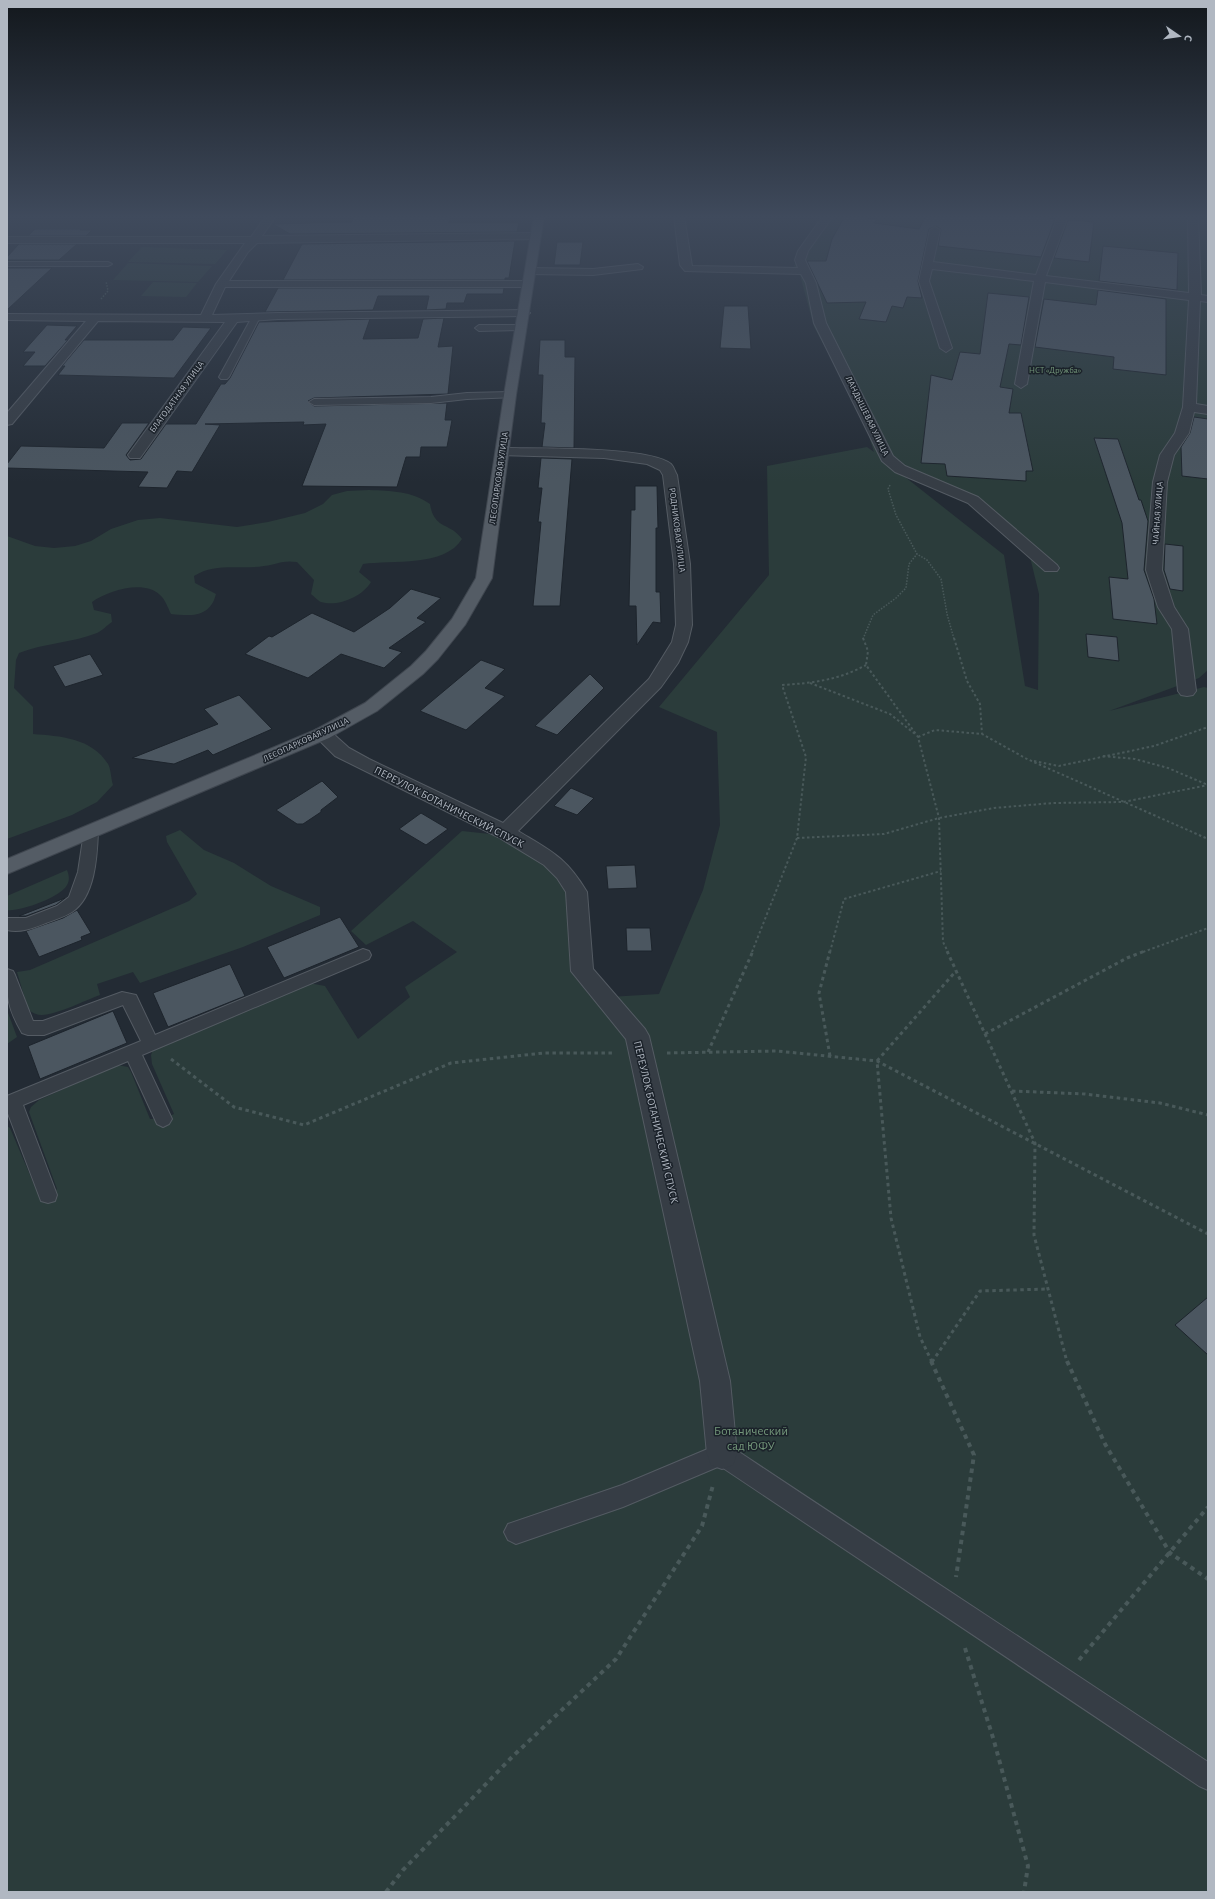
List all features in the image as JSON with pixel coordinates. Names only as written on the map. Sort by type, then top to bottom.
[{"type":"main road","name":"ЛЕСОПАРКОВАЯ УЛИЦА","points":[[7,867],[322,734],[371,707],[402,684],[432,655],[470,604],[484,573],[503,452],[510,395],[525,305]]},
{"type":"street","points":[[205,319],[212,305]]},
{"type":"street","name":"ЛАНДЫШЕВАЯ УЛИЦА","points":[[816,305],[820,323],[887,458],[900,469],[973,500],[1051,568]]},
{"type":"street","points":[[932,305],[946,348]]},
{"type":"street","points":[[1021,384],[1035,305]]},
{"type":"street","name":"ЧАЙНАЯ УЛИЦА","points":[[1187,691],[1180,629],[1166,607],[1154,570],[1160,482],[1167,455],[1182,433],[1189,407],[1200,305]]},
{"type":"street","points":[[7,317],[233,319],[256,317],[524,313]]},
{"type":"street","points":[[7,421],[95,318]]},
{"type":"street","name":"БЛАГОДАТНАЯ УЛИЦА","points":[[135,455],[233,319]]},
{"type":"street","points":[[1189,407],[1208,410]]},
{"type":"street","name":"РОДНИКОВАЯ УЛИЦА","points":[[503,452],[604,454],[650,460],[666,467],[670,475],[682,564],[684,625],[680,642],[669,663],[655,682],[505,832]]},
{"type":"street","name":"ПЕРЕУЛОК БОТАНИЧЕСКИЙ СПУСК","points":[[322,734],[342,752],[362,764],[505,832],[550,860],[564,873],[576,892],[582,971],[637,1036],[715,1381],[722,1454]]},
{"type":"lane","points":[[224,377],[256,317]]},
{"type":"lane","points":[[479,328],[522,328]]},
{"type":"lane","points":[[314,402],[431,400],[467,396],[510,395]]},
{"type":"lane","points":[[7,924],[13,926],[26,925],[67,908],[75,900],[90,854],[92,832]]},
{"type":"lane","points":[[48,1196],[10,1103],[363,955]]},
{"type":"lane","points":[[7,975],[21,1016],[28,1028],[44,1028],[122,998],[127,998],[130,1000],[151,1044]]},
{"type":"lane","points":[[132,1052],[163,1119]]},
{"type":"lane","points":[[516,1532],[623,1496],[722,1454],[902,1574],[952,1605],[1208,1777]]},
{"type":"path","points":[[900,469],[888,488],[896,515],[917,554],[927,560],[941,579],[947,614],[958,653],[967,681],[980,704],[982,734]]},
{"type":"path","points":[[917,554],[909,564],[906,588],[896,598],[873,615],[863,639],[868,651],[866,665],[918,737],[939,818],[943,942],[1035,1143],[1034,1235],[1065,1357],[1105,1444],[1170,1552],[1208,1579]]},
{"type":"path","points":[[708,1052],[764,926],[797,838],[806,757],[782,685],[809,683],[848,675],[866,665]]},
{"type":"path","points":[[809,683],[890,714],[918,737]]},
{"type":"path","points":[[1027,759],[1059,766],[1099,756],[1154,746],[1208,728]]},
{"type":"path","points":[[918,737],[935,730],[982,734],[1027,759],[1208,839]]},
{"type":"path","points":[[1099,756],[1135,759],[1168,768],[1208,785]]},
{"type":"path","points":[[797,838],[884,834],[939,818],[994,808],[1053,803],[1123,802],[1208,785]]},
{"type":"path","points":[[830,1056],[819,993],[844,899],[941,871]]},
{"type":"path","points":[[985,1034],[1127,958],[1208,928]]},
{"type":"path","points":[[956,971],[877,1061],[891,1218],[920,1337],[974,1456],[952,1605],[994,1741],[1028,1866],[1024,1892]]},
{"type":"path","points":[[151,1044],[234,1107],[304,1125],[451,1063],[544,1053],[641,1054],[777,1051],[877,1061],[1208,1234]]},
{"type":"path","points":[[1012,1091],[1085,1094],[1160,1103],[1208,1116]]},
{"type":"path","points":[[932,1363],[980,1291],[1047,1288]]},
{"type":"path","points":[[386,1892],[403,1870],[513,1756],[616,1659],[702,1526],[722,1454]]},
{"type":"path","points":[[1062,1680],[1208,1507]]},
{"type":"green space","name":"Ботанический сад ЮФУ","points":[[808,305],[1208,305],[1208,670],[1199,678],[1109,711],[1204,687],[1208,688],[1208,1892],[7,1892],[7,1126],[10,1128],[41,1201],[57,1189],[29,1112],[31,1107],[39,1100],[117,1065],[128,1067],[150,1119],[163,1119],[174,1114],[152,1064],[151,1055],[153,1050],[309,983],[325,986],[358,1039],[410,997],[405,987],[457,952],[413,921],[366,945],[351,931],[462,831],[490,834],[532,855],[556,875],[568,891],[573,975],[592,998],[659,994],[703,890],[720,825],[717,732],[659,707],[769,575],[767,466],[867,447],[874,452],[862,415],[814,327]],"holes":[[[881,458],[965,494],[1030,557],[1039,594],[1038,690],[1025,686],[1004,555]]]},
{"type":"green space","points":[[369,490],[401,492],[416,496],[430,504],[435,518],[462,539],[454,548],[431,558],[403,562],[363,564],[359,572],[371,582],[362,592],[349,600],[342,602],[321,602],[311,594],[314,580],[297,562],[284,562],[255,567],[228,567],[211,569],[194,576],[195,583],[216,594],[209,608],[199,614],[171,614],[160,595],[153,590],[135,587],[126,588],[107,594],[92,602],[94,610],[111,614],[112,622],[99,632],[78,639],[38,647],[19,653],[16,660],[14,688],[33,707],[33,734],[75,740],[93,749],[101,755],[108,764],[113,785],[97,802],[72,815],[7,839],[7,536],[35,546],[54,548],[75,546],[91,541],[111,529],[138,520],[160,518],[237,527],[268,522],[305,513],[323,504],[332,495],[347,491]]},
{"type":"green space","points":[[180,830],[204,850],[234,863],[271,886],[320,907],[320,915],[243,947],[140,983],[133,972],[97,984],[100,995],[55,1013],[40,1015],[35,1014],[28,1009],[17,972],[30,970],[189,901],[197,894],[167,842],[166,836]]},
{"type":"green space","points":[[67,870],[69,878],[68,883],[63,890],[57,894],[40,903],[21,909],[7,910],[7,896]]},
{"type":"green space","points":[[7,1010],[17,1037],[7,1044]]},
{"type":"building","points":[[7,305],[13,305],[7,310]]},
{"type":"building","points":[[269,305],[375,305],[373,310],[265,312]]},
{"type":"building","points":[[427,305],[447,305],[446,309],[426,310]]},
{"type":"building","points":[[865,305],[904,305],[903,308],[892,306],[886,322],[859,319]]},
{"type":"building","points":[[986,305],[1028,305],[1021,345],[1009,344],[1000,387],[1013,389],[1009,413],[1021,413],[1033,471],[1026,471],[1026,481],[947,476],[945,464],[921,463],[931,375],[952,380],[960,352],[980,354]]},
{"type":"building","points":[[1043,305],[1166,305],[1166,375],[1113,369],[1114,357],[1035,347]]},
{"type":"building","points":[[724,306],[748,306],[751,349],[720,348]]},
{"type":"building","points":[[444,318],[438,347],[453,346],[448,394],[314,398],[308,401],[314,406],[447,403],[445,420],[452,420],[447,447],[421,447],[420,457],[406,457],[397,487],[302,486],[326,424],[303,425],[304,422],[205,424],[220,425],[192,472],[177,471],[167,488],[138,487],[148,472],[7,468],[7,464],[21,446],[104,448],[122,423],[149,423],[126,455],[130,460],[141,459],[166,424],[196,424],[221,384],[225,384],[230,378],[259,322],[370,319],[363,339],[418,338],[423,319]]},
{"type":"building","points":[[47,325],[77,326],[65,340],[68,340],[45,366],[23,366],[35,352],[23,352]]},
{"type":"building","points":[[183,327],[211,328],[174,378],[58,375],[65,366],[62,366],[84,340],[173,340]]},
{"type":"building","points":[[540,340],[565,340],[565,357],[575,357],[574,448],[542,447],[545,423],[541,423],[543,375],[538,375]]},
{"type":"building","points":[[1194,417],[1208,419],[1208,479],[1182,476],[1181,447],[1190,433]]},
{"type":"building","points":[[1094,438],[1118,439],[1139,500],[1141,500],[1148,521],[1144,570],[1154,599],[1157,624],[1113,619],[1109,577],[1128,579],[1122,523]]},
{"type":"building","points":[[541,458],[572,459],[560,606],[533,606],[541,522],[538,522],[542,488],[538,488]]},
{"type":"building","points":[[635,486],[657,486],[658,528],[656,528],[656,592],[660,592],[661,623],[653,622],[637,645],[636,606],[629,606],[631,510],[635,510]]},
{"type":"building","points":[[1165,544],[1183,546],[1183,591],[1170,589],[1164,570]]},
{"type":"building","points":[[411,589],[441,598],[417,618],[426,622],[389,648],[402,652],[384,668],[341,654],[308,678],[245,654],[269,636],[272,637],[312,613],[354,632],[390,608]]},
{"type":"building","points":[[1086,634],[1117,637],[1119,661],[1088,657]]},
{"type":"building","points":[[90,654],[103,675],[65,687],[53,666]]},
{"type":"building","points":[[481,660],[505,669],[485,688],[505,696],[466,730],[420,711]]},
{"type":"building","points":[[590,674],[604,688],[557,735],[535,726]]},
{"type":"building","points":[[239,695],[272,729],[213,755],[208,750],[174,764],[132,758],[218,724],[204,709]]},
{"type":"building","points":[[322,781],[338,797],[321,810],[321,812],[303,824],[297,824],[276,810]]},
{"type":"building","points":[[571,788],[594,798],[577,815],[554,806]]},
{"type":"building","points":[[421,813],[448,829],[426,845],[399,829]]},
{"type":"building","points":[[635,865],[637,888],[608,889],[606,866]]},
{"type":"building","points":[[65,898],[56,905],[26,916],[19,916]]},
{"type":"building","points":[[77,910],[91,933],[81,937],[82,940],[39,957],[26,931],[63,918]]},
{"type":"building","points":[[340,917],[359,947],[284,978],[267,947]]},
{"type":"building","points":[[626,928],[650,928],[652,951],[627,951]]},
{"type":"building","points":[[230,964],[245,996],[168,1027],[153,993]]},
{"type":"building","points":[[113,1011],[127,1043],[40,1079],[28,1046]]},
{"type":"building","points":[[1208,1297],[1208,1355],[1175,1325]]},
{"type":"park label","name":"НСТ «Дружба»","points":[[1055,370]]}]
